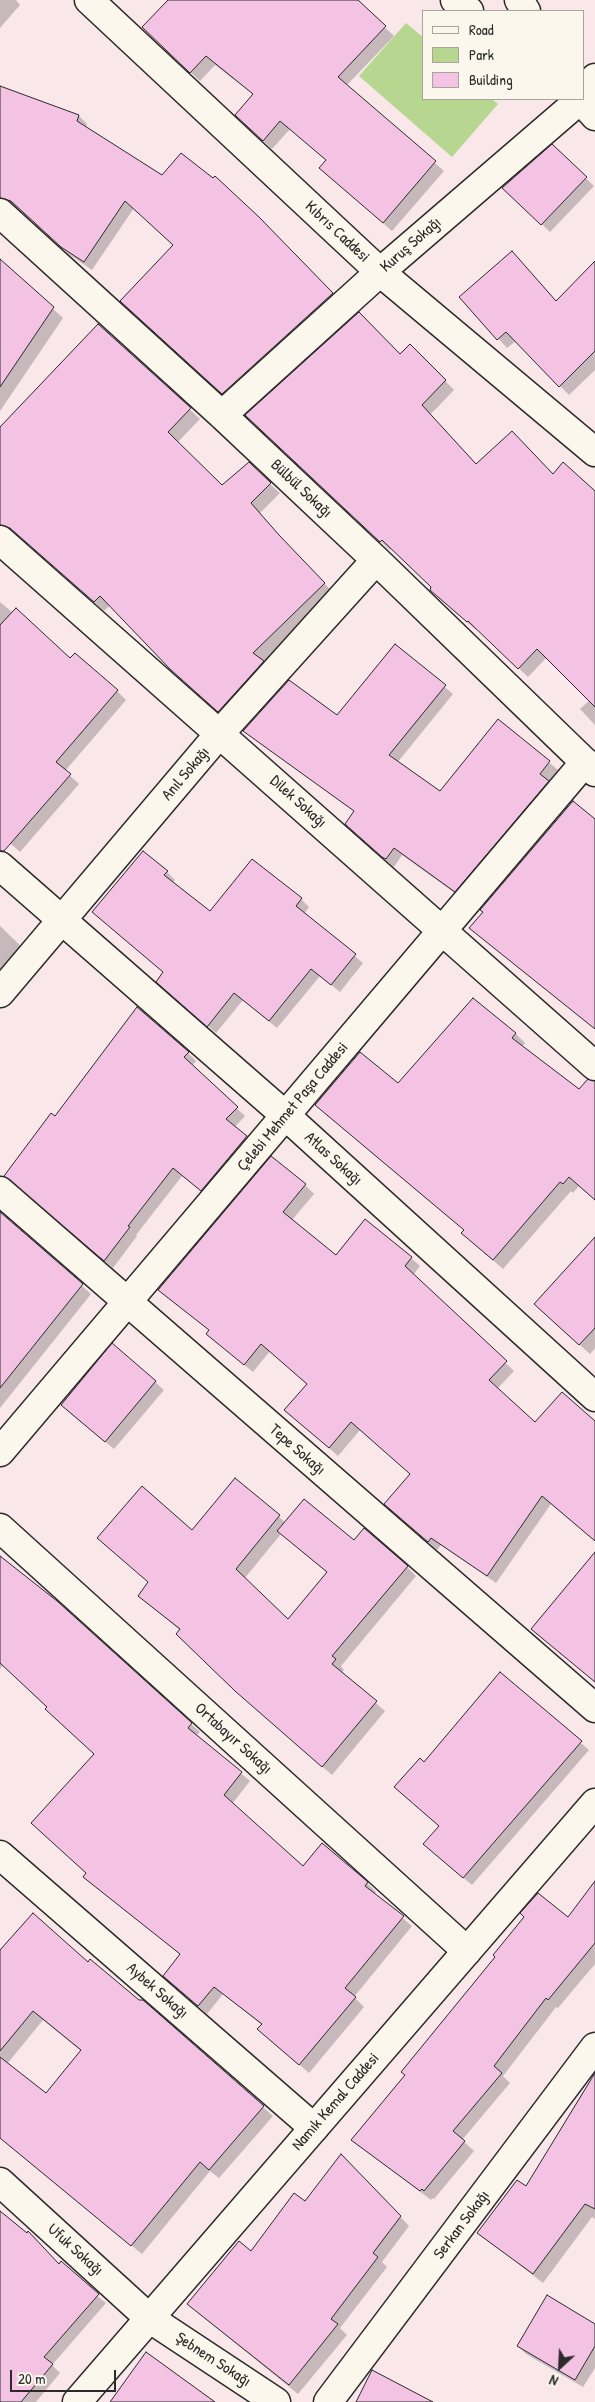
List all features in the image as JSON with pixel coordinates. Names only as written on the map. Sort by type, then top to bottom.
[{"type":"street","name":"Kıbrıs Caddesi","points":[[89,0],[380,272],[595,452]]},
{"type":"street","points":[[455,0],[468,10]]},
{"type":"street","points":[[585,93],[595,78]]},
{"type":"street","name":"Kuruş Sokağı","points":[[222,415],[380,272],[580,100]]},
{"type":"street","points":[[582,100],[595,116]]},
{"type":"street","name":"Bülbül Sokağı","points":[[0,213],[222,415],[376,560],[590,767]]},
{"type":"street","name":"Dilek Sokağı","points":[[0,540],[595,1066]]},
{"type":"street","name":"Anıl Sokağı","points":[[0,993],[220,733],[376,560]]},
{"type":"street","name":"Çelebi Mehmet Paşa Caddesi","points":[[0,1452],[442,930],[590,767]]},
{"type":"street","name":"Atlas Sokağı","points":[[0,866],[61,922],[286,1116],[595,1396]]},
{"type":"street","name":"Tepe Sokağı","points":[[0,1191],[595,1708]]},
{"type":"street","name":"Ortabayır Sokağı","points":[[0,1528],[467,1951]]},
{"type":"street","name":"Namık Kemal Caddesi","points":[[77,2402],[595,1803]]},
{"type":"street","name":"Aybek Sokağı","points":[[0,1855],[314,2128]]},
{"type":"street","name":"Serkan Sokağı","points":[[328,2402],[595,2047]]},
{"type":"street","name":"Ufuk Sokağı","points":[[0,2182],[149,2318]]},
{"type":"street","name":"Şebnem Sokağı","points":[[149,2318],[276,2402]]},
{"type":"green space","points":[[406,23],[422,36],[422,100],[493,100],[498,104],[452,157],[359,76]]},
{"type":"building","points":[[168,0],[358,0],[386,26],[338,77],[436,161],[383,223],[319,168],[326,160],[280,121],[263,141],[235,115],[253,94],[206,56],[190,73],[142,27]]},
{"type":"building","points":[[0,86],[79,115],[77,121],[162,175],[181,153],[213,178],[215,176],[259,217],[333,293],[222,394],[120,301],[173,245],[125,201],[84,262],[61,247],[11,201],[0,198]]},
{"type":"building","points":[[552,144],[587,177],[541,225],[502,188]]},
{"type":"building","points":[[512,251],[556,301],[595,261],[595,351],[559,387],[506,332],[497,340],[459,297]]},
{"type":"building","points":[[0,259],[54,307],[0,387]]},
{"type":"building","points":[[359,312],[400,354],[410,344],[446,380],[422,405],[476,464],[512,431],[553,474],[563,462],[595,491],[595,707],[537,649],[518,669],[468,621],[430,590],[431,587],[382,540],[380,542],[245,415]]},
{"type":"building","points":[[98,324],[191,408],[168,432],[222,485],[249,462],[271,483],[251,503],[325,583],[253,653],[264,661],[218,712],[170,669],[100,596],[94,602],[10,528],[0,525],[0,427]]},
{"type":"building","points":[[16,608],[70,658],[75,653],[118,690],[56,762],[71,774],[4,851],[0,851],[0,625]]},
{"type":"building","points":[[395,644],[446,685],[389,755],[440,791],[498,719],[550,761],[540,774],[549,781],[455,892],[394,848],[386,859],[382,857],[345,824],[354,811],[243,731],[289,680],[337,715]]},
{"type":"building","points":[[573,801],[595,819],[595,1029],[469,928],[483,912],[480,910]]},
{"type":"building","points":[[143,851],[168,871],[164,875],[210,911],[252,859],[302,898],[296,906],[356,954],[331,985],[311,969],[269,1021],[234,993],[207,1027],[156,982],[163,972],[92,912]]},
{"type":"building","points":[[473,998],[516,1033],[512,1038],[579,1089],[588,1079],[595,1081],[595,1200],[569,1177],[563,1184],[560,1182],[493,1260],[461,1233],[464,1230],[315,1105],[360,1052],[398,1083]]},
{"type":"building","points":[[137,1007],[189,1052],[184,1057],[238,1107],[226,1119],[247,1136],[201,1191],[173,1168],[128,1226],[130,1227],[104,1261],[4,1176],[51,1113],[55,1116]]},
{"type":"building","points":[[271,1156],[306,1184],[283,1212],[336,1255],[365,1219],[412,1257],[405,1266],[507,1361],[489,1380],[535,1422],[562,1392],[595,1421],[595,1541],[542,1496],[487,1576],[431,1538],[428,1542],[384,1504],[410,1474],[351,1422],[329,1448],[284,1410],[307,1384],[261,1344],[244,1365],[206,1334],[209,1330],[158,1290]]},
{"type":"building","points":[[0,1212],[83,1284],[0,1388]]},
{"type":"building","points":[[595,1237],[595,1328],[579,1345],[534,1304]]},
{"type":"building","points":[[112,1343],[156,1381],[105,1442],[61,1405]]},
{"type":"building","points":[[235,1478],[280,1515],[236,1569],[288,1619],[327,1572],[277,1531],[304,1499],[354,1540],[364,1528],[408,1566],[332,1656],[336,1659],[332,1664],[377,1701],[322,1767],[235,1691],[176,1634],[180,1629],[138,1596],[148,1582],[97,1538],[142,1486],[192,1530]]},
{"type":"building","points":[[595,1552],[595,1682],[531,1629]]},
{"type":"building","points":[[0,1556],[57,1601],[192,1723],[188,1728],[242,1772],[224,1795],[303,1866],[322,1843],[368,1882],[365,1886],[404,1916],[345,1988],[356,1997],[299,2065],[257,2029],[262,2024],[214,1987],[198,2006],[163,1976],[180,1954],[83,1877],[86,1873],[31,1823],[94,1754],[45,1709],[47,1707],[0,1663]]},
{"type":"building","points":[[500,1672],[582,1741],[463,1878],[423,1844],[439,1826],[394,1787],[420,1758],[424,1762]]},
{"type":"building","points":[[595,1881],[595,1943],[548,2000],[546,1998],[494,2066],[502,2073],[453,2131],[465,2141],[424,2191],[422,2189],[420,2191],[351,2140],[405,2075],[401,2072],[495,1957],[493,1955],[524,1917],[520,1913],[538,1893],[568,1917]]},
{"type":"building","points":[[33,1913],[88,1962],[90,1959],[139,2000],[143,2000],[264,2106],[209,2170],[200,2162],[131,2246],[0,2138],[0,2057],[46,2093],[81,2050],[33,2011],[0,2051],[0,1950]]},
{"type":"building","points":[[595,2073],[595,2209],[585,2204],[533,2274],[477,2233],[517,2180],[526,2186]]},
{"type":"building","points":[[341,2154],[401,2216],[373,2253],[378,2257],[331,2319],[338,2324],[289,2385],[187,2304],[239,2241],[251,2251],[294,2193],[305,2201]]},
{"type":"building","points":[[0,2211],[27,2233],[28,2231],[59,2264],[61,2261],[99,2294],[44,2357],[53,2364],[21,2402],[0,2402]]},
{"type":"building","points":[[547,2295],[595,2324],[595,2346],[575,2380],[517,2346]]},
{"type":"building","points":[[146,2352],[215,2402],[110,2402]]},
{"type":"building","points":[[372,2370],[433,2402],[356,2402]]}]
